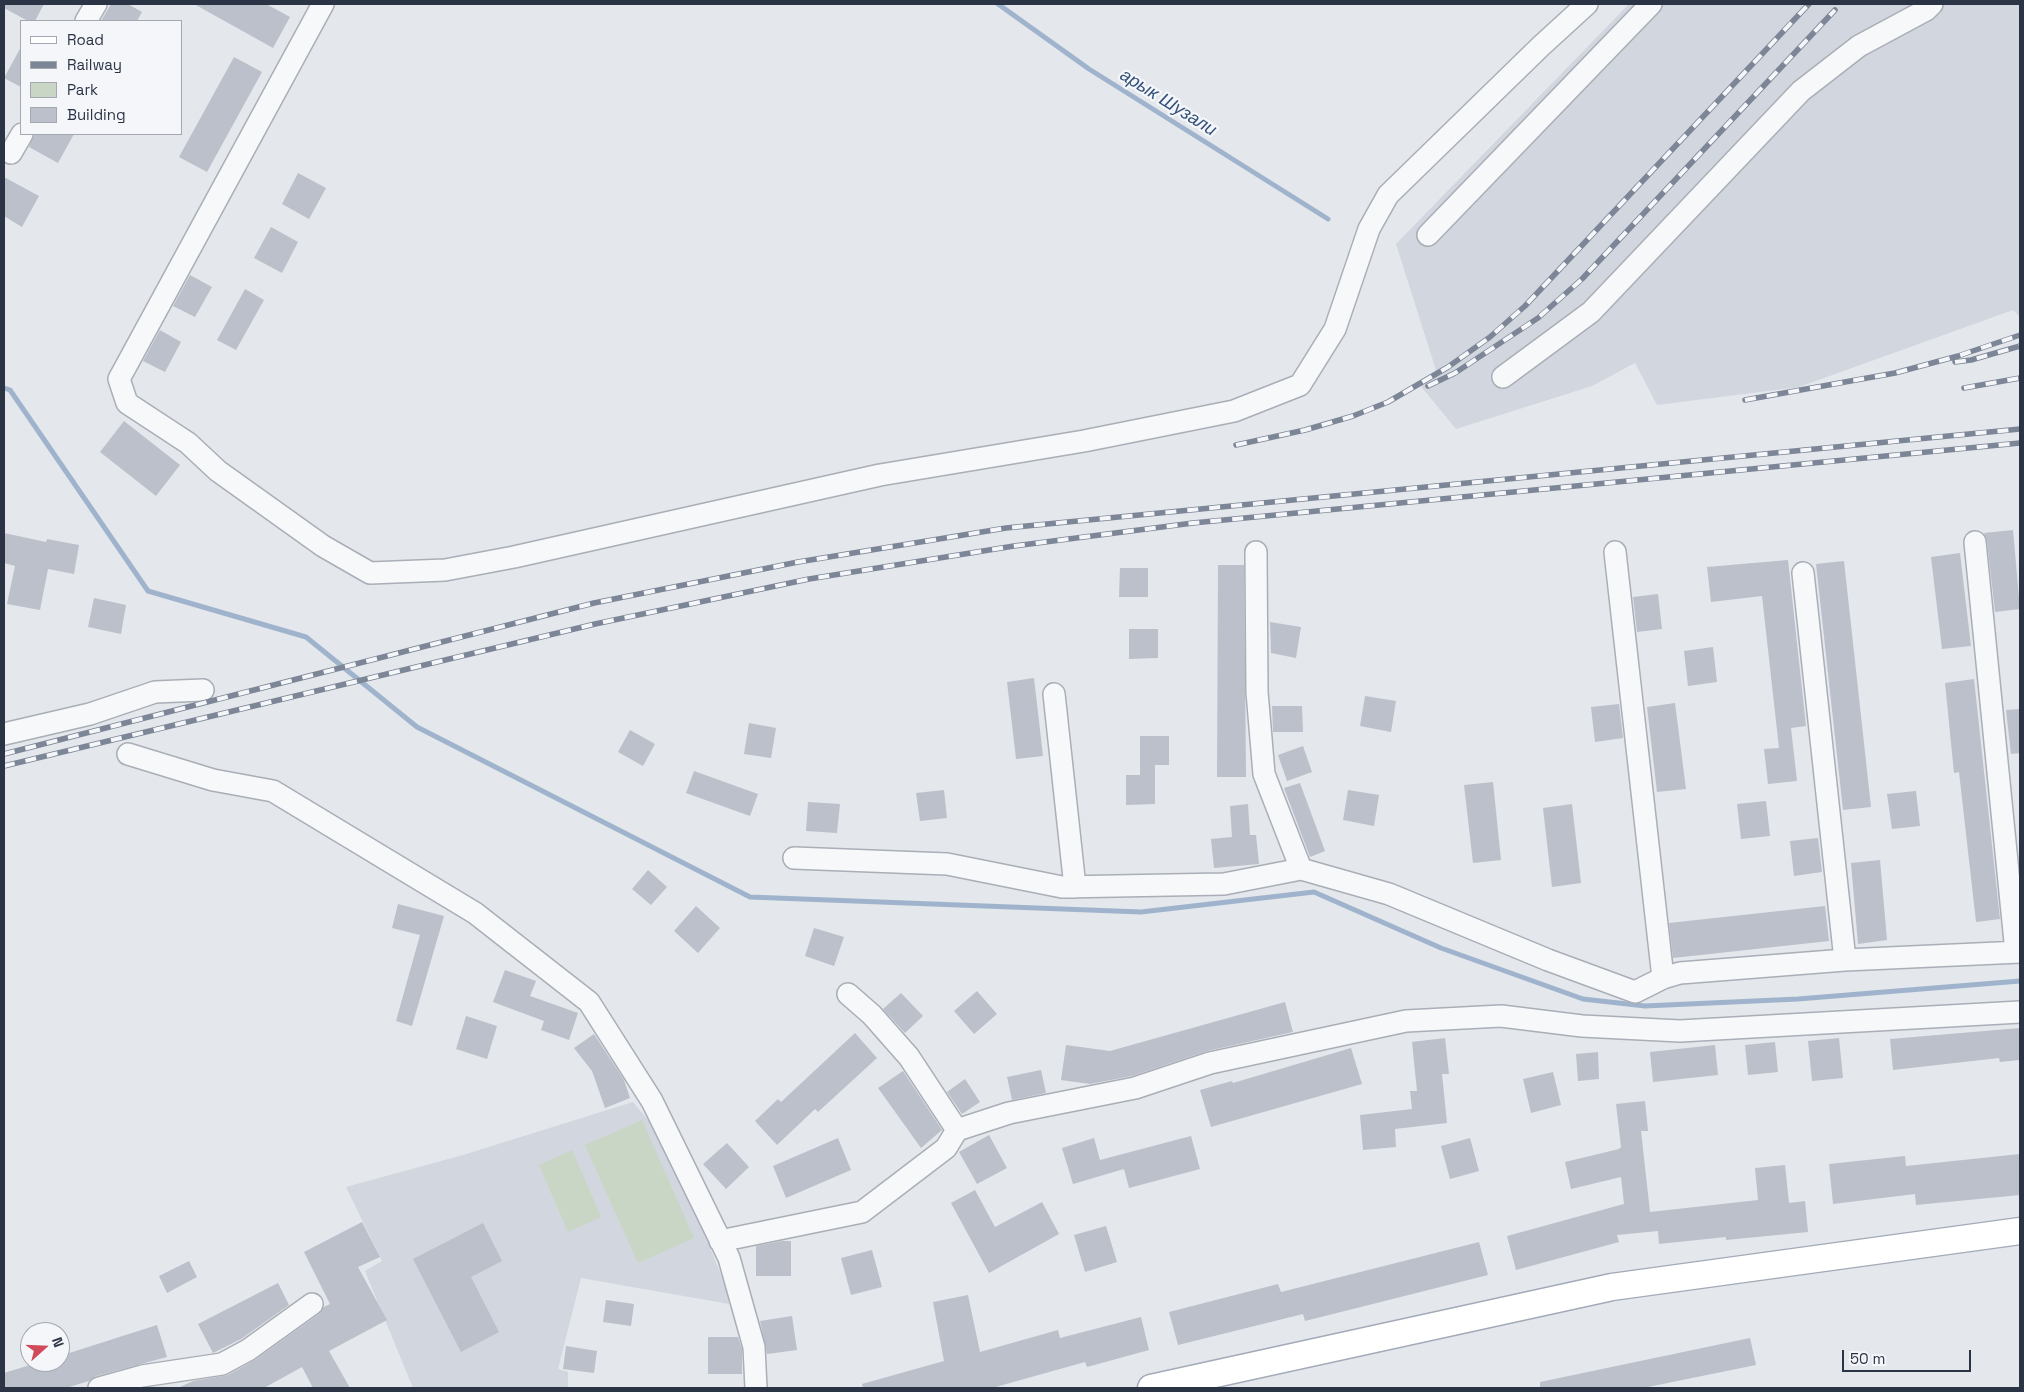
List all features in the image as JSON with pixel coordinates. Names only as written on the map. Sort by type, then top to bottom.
[{"type":"main road","points":[[1151,1388],[1612,1287],[2020,1231]]},
{"type":"street","points":[[87,20],[96,4]]},
{"type":"street","points":[[315,6],[119,379],[127,403],[188,443],[218,471],[323,546],[370,573],[445,570],[514,557],[880,475],[1074,442],[1234,411],[1300,385],[1335,329],[1369,229],[1388,195],[1587,4]]},
{"type":"street","points":[[1428,235],[1651,4]]},
{"type":"street","points":[[1503,377],[1590,312],[1801,91],[1859,46],[1926,10],[1932,4]]},
{"type":"street","points":[[11,154],[21,135]]},
{"type":"street","points":[[794,858],[947,864],[1062,887],[1224,884],[1301,869],[1389,894],[1548,960],[1635,992],[1663,978],[1680,973],[1845,960],[2018,952],[1975,542]]},
{"type":"street","points":[[1256,552],[1257,692],[1264,774],[1301,869]]},
{"type":"street","points":[[1616,552],[1663,978]]},
{"type":"street","points":[[1803,573],[1845,960]]},
{"type":"street","points":[[4,734],[90,714],[155,692],[203,690]]},
{"type":"street","points":[[1054,694],[1075,887]]},
{"type":"street","points":[[128,754],[213,780],[273,791],[475,913],[589,1002],[652,1101],[729,1258],[754,1348],[756,1388]]},
{"type":"street","points":[[848,994],[872,1015],[910,1057],[957,1130]]},
{"type":"street","points":[[720,1242],[862,1212],[946,1148],[957,1130],[1009,1113],[1135,1088],[1210,1063],[1406,1021],[1500,1016],[1582,1026],[1680,1031],[2020,1012]]},
{"type":"street","points":[[99,1388],[142,1376],[222,1364],[248,1350],[312,1304]]},
{"type":"shaded area","points":[[1629,4],[2020,4],[2020,317],[2013,310],[1799,387],[1657,405],[1635,363],[1592,386],[1456,429],[1419,384],[1436,370],[1396,244]]},
{"type":"shaded area","points":[[633,1102],[649,1121],[705,1235],[727,1290],[729,1304],[581,1278],[558,1369],[568,1372],[568,1388],[413,1388],[365,1271],[382,1261],[346,1187],[463,1155]]},
{"type":"green space","points":[[642,1120],[694,1238],[638,1263],[585,1145]]},
{"type":"green space","points":[[572,1150],[601,1217],[568,1232],[539,1165]]},
{"type":"building","points":[[4,4],[44,4],[36,20],[26,20],[4,8]]},
{"type":"building","points":[[111,4],[128,4],[142,12],[138,20],[102,20]]},
{"type":"building","points":[[194,4],[266,4],[290,17],[273,48]]},
{"type":"building","points":[[20,49],[20,86],[4,78]]},
{"type":"building","points":[[234,57],[262,72],[207,172],[179,157]]},
{"type":"building","points":[[34,135],[73,135],[58,163],[29,147]]},
{"type":"building","points":[[298,173],[326,188],[309,219],[282,204]]},
{"type":"building","points":[[4,177],[39,196],[22,227],[4,216]]},
{"type":"building","points":[[271,227],[298,242],[282,273],[254,258]]},
{"type":"building","points":[[190,275],[212,287],[195,317],[173,306]]},
{"type":"building","points":[[245,289],[264,300],[236,350],[217,340]]},
{"type":"building","points":[[160,330],[181,342],[165,372],[143,361]]},
{"type":"building","points":[[124,421],[180,465],[156,496],[100,452]]},
{"type":"building","points":[[2013,530],[2020,609],[1995,612],[1987,541],[1984,533]]},
{"type":"building","points":[[4,533],[46,542],[47,539],[79,545],[74,574],[48,569],[40,610],[7,604],[15,566],[4,563]]},
{"type":"building","points":[[1960,553],[1971,646],[1942,649],[1931,557]]},
{"type":"building","points":[[1788,560],[1806,726],[1791,728],[1797,781],[1768,784],[1764,749],[1779,748],[1762,596],[1711,602],[1707,567]]},
{"type":"building","points":[[1844,561],[1871,807],[1843,810],[1816,564]]},
{"type":"building","points":[[1218,565],[1244,565],[1246,777],[1217,777]]},
{"type":"building","points":[[1120,568],[1148,568],[1148,597],[1119,597]]},
{"type":"building","points":[[1658,594],[1662,629],[1637,632],[1633,597]]},
{"type":"building","points":[[94,598],[126,605],[121,634],[88,627]]},
{"type":"building","points":[[1270,622],[1301,627],[1296,658],[1271,653]]},
{"type":"building","points":[[1129,629],[1158,629],[1158,658],[1129,659]]},
{"type":"building","points":[[1713,647],[1717,682],[1688,686],[1684,651]]},
{"type":"building","points":[[1034,678],[1043,756],[1016,759],[1007,682]]},
{"type":"building","points":[[1974,679],[2000,919],[1976,922],[1959,772],[1954,773],[1945,683]]},
{"type":"building","points":[[1365,696],[1396,701],[1391,732],[1360,726]]},
{"type":"building","points":[[1675,703],[1686,789],[1657,792],[1647,707]]},
{"type":"building","points":[[1619,704],[1623,738],[1595,742],[1591,707]]},
{"type":"building","points":[[1272,706],[1302,706],[1303,732],[1273,732]]},
{"type":"building","points":[[2020,709],[2020,753],[2011,754],[2006,710]]},
{"type":"building","points":[[749,723],[776,728],[771,758],[744,754]]},
{"type":"building","points":[[630,730],[655,744],[643,766],[618,752]]},
{"type":"building","points":[[1140,736],[1169,736],[1169,765],[1155,765],[1155,804],[1126,805],[1126,775],[1140,775]]},
{"type":"building","points":[[1303,746],[1312,772],[1287,781],[1278,755]]},
{"type":"building","points":[[694,771],[758,794],[750,816],[686,793]]},
{"type":"building","points":[[1493,782],[1501,860],[1473,863],[1464,785]]},
{"type":"building","points":[[1300,783],[1325,851],[1310,857],[1284,788]]},
{"type":"building","points":[[944,790],[947,818],[920,821],[916,793]]},
{"type":"building","points":[[1348,790],[1379,795],[1374,826],[1343,820]]},
{"type":"building","points":[[1916,791],[1920,826],[1892,829],[1887,794]]},
{"type":"building","points":[[1766,801],[1770,836],[1741,839],[1737,804]]},
{"type":"building","points":[[808,802],[840,804],[837,833],[806,831]]},
{"type":"building","points":[[1248,804],[1250,835],[1256,835],[1259,864],[1214,868],[1211,839],[1232,837],[1230,806]]},
{"type":"building","points":[[1572,804],[1581,883],[1552,887],[1543,808]]},
{"type":"building","points":[[1818,838],[1822,872],[1794,876],[1790,841]]},
{"type":"building","points":[[1880,860],[1887,940],[1858,944],[1851,863]]},
{"type":"building","points":[[648,870],[667,887],[651,905],[632,889]]},
{"type":"building","points":[[398,904],[444,916],[412,1026],[396,1021],[420,935],[392,928]]},
{"type":"building","points":[[696,906],[720,928],[698,953],[674,931]]},
{"type":"building","points":[[1825,906],[1829,941],[1673,958],[1669,923]]},
{"type":"building","points":[[814,928],[844,937],[834,966],[805,956]]},
{"type":"building","points":[[505,970],[536,981],[530,996],[578,1013],[569,1040],[541,1030],[544,1021],[493,1002]]},
{"type":"building","points":[[977,991],[997,1014],[974,1034],[954,1011]]},
{"type":"building","points":[[901,993],[923,1016],[905,1033],[883,1009]]},
{"type":"building","points":[[1285,1002],[1293,1032],[1207,1051],[1132,1076],[1090,1084],[1061,1080],[1066,1045],[1110,1051]]},
{"type":"building","points":[[466,1016],[497,1026],[487,1059],[456,1049]]},
{"type":"building","points":[[2020,1028],[2020,1060],[2000,1062],[1999,1058],[1893,1070],[1890,1039]]},
{"type":"building","points":[[855,1033],[877,1058],[818,1112],[815,1109],[777,1145],[755,1121],[778,1099],[781,1102]]},
{"type":"building","points":[[594,1034],[624,1080],[630,1098],[605,1108],[592,1071],[574,1048]]},
{"type":"building","points":[[1445,1038],[1449,1074],[1442,1074],[1447,1123],[1395,1129],[1396,1147],[1363,1150],[1360,1115],[1412,1109],[1410,1091],[1417,1091],[1412,1042]]},
{"type":"building","points":[[1839,1038],[1843,1078],[1812,1081],[1808,1041]]},
{"type":"building","points":[[1775,1042],[1778,1072],[1748,1075],[1745,1045]]},
{"type":"building","points":[[1715,1045],[1718,1075],[1653,1082],[1650,1052]]},
{"type":"building","points":[[1351,1048],[1362,1084],[1211,1127],[1200,1090],[1232,1081],[1233,1083]]},
{"type":"building","points":[[1598,1052],[1599,1079],[1578,1081],[1576,1054]]},
{"type":"building","points":[[1041,1070],[1046,1093],[1012,1100],[1007,1077]]},
{"type":"building","points":[[903,1071],[942,1130],[921,1148],[878,1088]]},
{"type":"building","points":[[1553,1072],[1561,1105],[1531,1113],[1523,1079]]},
{"type":"building","points":[[965,1079],[980,1102],[962,1114],[947,1092]]},
{"type":"building","points":[[1645,1101],[1648,1131],[1641,1131],[1650,1212],[1758,1200],[1755,1168],[1785,1165],[1789,1203],[1805,1201],[1808,1232],[1726,1240],[1726,1237],[1659,1244],[1658,1231],[1617,1235],[1619,1242],[1516,1270],[1507,1236],[1624,1204],[1621,1177],[1571,1189],[1565,1162],[1619,1149],[1621,1147],[1616,1104]]},
{"type":"building","points":[[989,1135],[1007,1168],[977,1184],[959,1152]]},
{"type":"building","points":[[1191,1136],[1200,1169],[1129,1188],[1124,1169],[1073,1184],[1062,1148],[1094,1138],[1100,1160]]},
{"type":"building","points":[[838,1138],[851,1170],[786,1198],[773,1166]]},
{"type":"building","points":[[1470,1138],[1479,1171],[1450,1179],[1441,1146]]},
{"type":"building","points":[[727,1143],[749,1167],[726,1189],[703,1164]]},
{"type":"building","points":[[2020,1154],[2020,1195],[1916,1205],[1915,1194],[1833,1204],[1829,1164],[1905,1156],[1906,1166]]},
{"type":"building","points":[[975,1190],[995,1227],[1042,1202],[1059,1234],[989,1273],[951,1203]]},
{"type":"building","points":[[362,1222],[380,1257],[358,1267],[387,1320],[329,1351],[350,1388],[313,1388],[302,1367],[264,1388],[178,1388],[193,1381],[228,1375],[255,1360],[319,1314],[324,1307],[330,1304],[304,1252]]},
{"type":"building","points":[[483,1223],[502,1261],[471,1277],[499,1332],[461,1352],[413,1259]]},
{"type":"building","points":[[1106,1226],[1117,1262],[1085,1272],[1074,1235]]},
{"type":"building","points":[[791,1241],[791,1276],[756,1276],[756,1246]]},
{"type":"building","points":[[1479,1242],[1488,1275],[1305,1321],[1303,1314],[1178,1345],[1169,1312],[1278,1284],[1281,1292]]},
{"type":"building","points":[[872,1250],[882,1287],[851,1295],[841,1258]]},
{"type":"building","points":[[189,1261],[197,1277],[167,1293],[159,1276]]},
{"type":"building","points":[[278,1283],[289,1305],[241,1339],[213,1353],[198,1324]]},
{"type":"building","points":[[968,1295],[980,1352],[1058,1330],[1060,1338],[1141,1317],[1149,1350],[1087,1367],[1085,1362],[992,1388],[863,1388],[862,1384],[944,1361],[933,1302]]},
{"type":"building","points":[[606,1300],[634,1304],[631,1326],[603,1322]]},
{"type":"building","points":[[792,1316],[797,1350],[767,1354],[760,1321]]},
{"type":"building","points":[[157,1325],[167,1357],[96,1376],[89,1381],[66,1388],[4,1388],[4,1373],[20,1368],[20,1372],[70,1372],[70,1353]]},
{"type":"building","points":[[708,1337],[738,1337],[742,1349],[742,1374],[708,1374]]},
{"type":"building","points":[[1750,1338],[1756,1365],[1643,1388],[1540,1388],[1540,1382]]},
{"type":"building","points":[[566,1346],[597,1351],[594,1373],[563,1369]]},
{"type":"waterway","name":"арык Шузали","points":[[998,4],[1089,69],[1328,219]]},
{"type":"waterway","points":[[4,388],[10,390],[148,591],[306,637],[417,727],[750,897],[1141,912],[1314,892],[1441,948],[1583,999],[1645,1006],[1798,999],[2020,981]]},
{"type":"railway","points":[[1236,445],[1305,430],[1353,416],[1388,402],[1448,367],[1490,337],[1525,306],[1809,4]]},
{"type":"railway","points":[[1428,386],[1455,373],[1538,318],[1582,279],[1835,10]]},
{"type":"railway","points":[[1745,400],[1895,373],[1958,356],[2020,335]]},
{"type":"railway","points":[[1955,362],[1971,360],[2020,346]]},
{"type":"railway","points":[[1964,388],[2020,378]]},
{"type":"railway","points":[[4,754],[594,603],[798,562],[1006,528],[2020,429]]},
{"type":"railway","points":[[4,766],[595,624],[809,579],[1014,546],[1193,523],[2020,443]]}]
